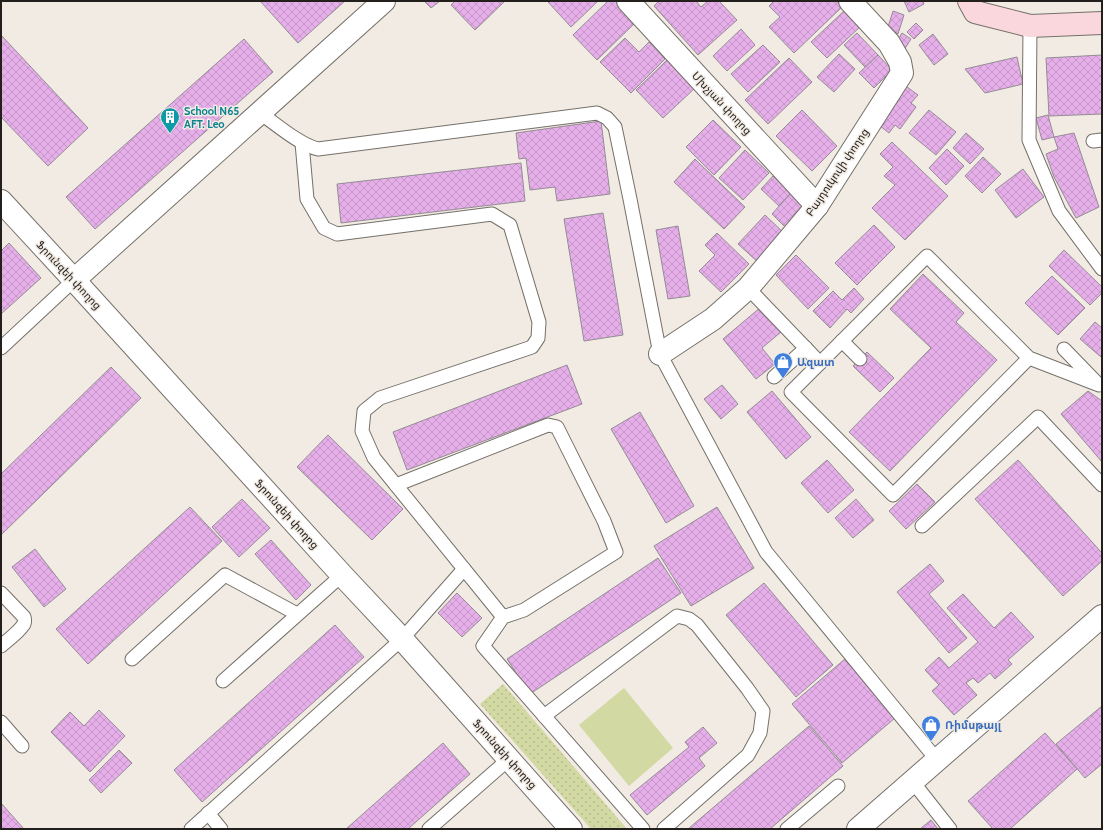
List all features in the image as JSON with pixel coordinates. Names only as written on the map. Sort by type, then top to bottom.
[{"type":"street","points":[[74,280],[384,1]]},
{"type":"street","name":"Մխչյան փողոց","points":[[628,1],[817,206]]},
{"type":"street","name":"Բայդուկովի փողոց","points":[[660,354],[713,319],[748,288],[817,206],[902,73],[900,62],[889,43],[850,1]]},
{"type":"street","points":[[972,6],[1030,26],[1102,23]]},
{"type":"street","name":"Ֆրունզեի փողոց","points":[[1,202],[402,639],[571,829]]},
{"type":"street","points":[[858,829],[1101,620]]},
{"type":"lane","points":[[1030,26],[1029,140],[1059,211],[1102,269]]},
{"type":"lane","points":[[260,113],[302,143],[318,149],[597,113],[607,118],[615,127],[660,354],[766,552],[937,760]]},
{"type":"lane","points":[[302,143],[307,199],[324,228],[337,234],[492,214],[510,225],[539,322],[538,338],[532,347],[380,398],[364,411],[362,431],[374,458],[503,618]]},
{"type":"lane","points":[[1029,358],[893,495],[791,392],[928,256],[1029,358],[1101,386]]},
{"type":"lane","points":[[1,348],[74,280]]},
{"type":"lane","points":[[748,288],[820,363]]},
{"type":"lane","points":[[842,341],[860,359]]},
{"type":"lane","points":[[774,377],[806,348]]},
{"type":"lane","points":[[1064,349],[1101,386]]},
{"type":"lane","points":[[922,526],[1038,417],[1102,485]]},
{"type":"lane","points":[[396,485],[548,425],[557,427],[604,521],[616,552],[524,610],[503,618],[483,646],[643,829]]},
{"type":"lane","points":[[191,829],[402,639],[464,569]]},
{"type":"lane","points":[[132,659],[225,575],[297,614]]},
{"type":"lane","points":[[223,681],[342,575]]},
{"type":"lane","points":[[1,593],[24,617],[25,621],[19,630],[1,646]]},
{"type":"lane","points":[[544,716],[677,616],[689,619],[696,625],[747,688],[762,712],[760,733],[748,755],[664,829]]},
{"type":"lane","points":[[1,722],[22,746]]},
{"type":"lane","points":[[429,829],[509,759]]},
{"type":"lane","points":[[912,782],[950,829]]},
{"type":"lane","points":[[786,829],[838,786]]},
{"type":"lane","points":[[208,813],[221,829]]},
{"type":"green space","points":[[503,684],[627,829],[591,829],[480,704]]},
{"type":"green space","points":[[624,688],[673,748],[629,786],[579,725]]},
{"type":"building","points":[[345,1],[298,43],[261,2]]},
{"type":"building","points":[[424,1],[440,1],[431,8]]},
{"type":"building","points":[[455,1],[505,1],[475,30],[451,5]]},
{"type":"building","points":[[598,1],[571,27],[548,2]]},
{"type":"building","points":[[608,1],[617,1],[637,21],[597,60],[573,35]]},
{"type":"building","points":[[659,1],[696,1],[701,7],[708,1],[719,1],[737,20],[698,55],[654,6]]},
{"type":"building","points":[[774,1],[837,1],[842,7],[794,53],[769,27],[780,17],[769,6]]},
{"type":"building","points":[[904,1],[923,1],[924,4],[909,12]]},
{"type":"building","points":[[845,10],[861,26],[827,58],[811,42]]},
{"type":"building","points":[[893,11],[904,15],[898,34],[887,30]]},
{"type":"building","points":[[916,23],[923,30],[914,39],[907,32]]},
{"type":"building","points":[[741,29],[755,45],[727,71],[713,56]]},
{"type":"building","points":[[857,33],[878,55],[865,67],[844,45]]},
{"type":"building","points":[[902,33],[911,39],[904,50],[895,45]]},
{"type":"building","points":[[933,34],[948,54],[934,65],[919,45]]},
{"type":"building","points":[[1,35],[88,128],[48,166],[1,117]]},
{"type":"building","points":[[625,38],[639,52],[649,42],[665,59],[631,93],[600,62]]},
{"type":"building","name":"School N65 AFT. Leo","points":[[244,39],[273,72],[95,229],[66,197]]},
{"type":"building","points":[[763,45],[780,62],[748,92],[731,74]]},
{"type":"building","points":[[839,54],[855,69],[834,92],[817,77]]},
{"type":"building","points":[[878,55],[892,70],[874,88],[859,73]]},
{"type":"building","points":[[1102,55],[1102,114],[1049,116],[1046,58]]},
{"type":"building","points":[[1017,57],[1023,84],[985,93],[965,69]]},
{"type":"building","points":[[789,58],[812,82],[768,124],[745,100]]},
{"type":"building","points":[[667,60],[695,88],[663,118],[636,90]]},
{"type":"building","points":[[903,84],[918,95],[911,103],[916,107],[900,129],[895,125],[889,133],[875,122]]},
{"type":"building","points":[[802,110],[837,146],[812,171],[776,136]]},
{"type":"building","points":[[929,110],[956,132],[936,155],[909,133]]},
{"type":"building","points":[[1048,115],[1054,137],[1042,140],[1036,118]]},
{"type":"building","points":[[713,120],[741,147],[714,175],[686,147]]},
{"type":"building","points":[[601,121],[610,194],[557,201],[555,187],[530,190],[526,158],[519,159],[516,133]]},
{"type":"building","points":[[966,133],[984,149],[970,164],[953,148]]},
{"type":"building","points":[[1074,133],[1099,207],[1076,218],[1054,177],[1046,154],[1058,149],[1054,137]]},
{"type":"building","points":[[892,142],[948,196],[905,240],[872,208],[895,185],[884,176],[893,167],[880,154]]},
{"type":"building","points":[[947,149],[964,166],[946,185],[929,168]]},
{"type":"building","points":[[745,150],[769,173],[743,200],[719,178]]},
{"type":"building","points":[[983,157],[1001,174],[982,193],[965,176]]},
{"type":"building","points":[[695,159],[745,207],[724,229],[674,182]]},
{"type":"building","points":[[521,163],[525,201],[341,223],[337,184]]},
{"type":"building","points":[[1023,169],[1044,197],[1016,218],[995,190]]},
{"type":"building","points":[[773,176],[791,193],[779,206],[761,189]]},
{"type":"building","points":[[791,193],[809,211],[789,231],[772,214]]},
{"type":"building","points":[[603,213],[623,335],[584,341],[564,219]]},
{"type":"building","points":[[765,215],[786,235],[760,264],[738,244]]},
{"type":"building","points":[[874,225],[895,247],[857,285],[835,263]]},
{"type":"building","points":[[678,226],[690,296],[668,299],[656,230]]},
{"type":"building","points":[[717,233],[749,264],[721,292],[699,271],[715,255],[705,245]]},
{"type":"building","points":[[9,243],[41,278],[1,314],[1,251]]},
{"type":"building","points":[[1064,250],[1102,287],[1102,293],[1090,305],[1049,266]]},
{"type":"building","points":[[796,255],[829,288],[808,309],[776,275]]},
{"type":"building","points":[[923,274],[964,313],[956,322],[997,360],[890,471],[849,432],[931,348],[890,309]]},
{"type":"building","points":[[1052,276],[1085,308],[1058,335],[1025,303]]},
{"type":"building","points":[[854,288],[864,299],[851,313],[847,309],[830,328],[813,311],[833,291],[842,300]]},
{"type":"building","points":[[761,307],[781,332],[762,348],[775,364],[756,379],[723,339]]},
{"type":"building","points":[[1095,322],[1102,328],[1101,357],[1080,339]]},
{"type":"building","points":[[867,352],[894,378],[880,392],[853,366]]},
{"type":"building","points":[[567,365],[582,404],[407,470],[393,432]]},
{"type":"building","points":[[111,367],[141,398],[1,535],[1,474]]},
{"type":"building","points":[[722,385],[738,404],[721,419],[704,399]]},
{"type":"building","points":[[772,391],[811,437],[786,459],[747,412]]},
{"type":"building","points":[[1088,391],[1102,401],[1102,462],[1061,414]]},
{"type":"building","points":[[640,412],[694,506],[666,523],[611,429]]},
{"type":"building","points":[[328,435],[403,509],[372,540],[297,467]]},
{"type":"building","points":[[827,460],[854,490],[828,513],[801,483]]},
{"type":"building","points":[[1018,460],[1102,553],[1102,561],[1063,596],[975,499]]},
{"type":"building","points":[[917,484],[935,502],[906,529],[889,511]]},
{"type":"building","points":[[242,499],[270,528],[239,557],[212,527]]},
{"type":"building","points":[[856,499],[874,520],[853,538],[835,518]]},
{"type":"building","points":[[190,507],[222,541],[88,664],[56,629]]},
{"type":"building","points":[[717,507],[754,568],[691,606],[654,546]]},
{"type":"building","points":[[271,540],[311,585],[296,600],[255,554]]},
{"type":"building","points":[[35,549],[66,589],[44,607],[12,567]]},
{"type":"building","points":[[658,558],[681,593],[530,694],[507,659]]},
{"type":"building","points":[[930,564],[944,581],[929,594],[967,638],[949,653],[897,592]]},
{"type":"building","points":[[764,583],[833,665],[796,697],[726,615]]},
{"type":"building","points":[[457,593],[482,618],[462,637],[438,613]]},
{"type":"building","points":[[963,594],[994,628],[1011,612],[1034,637],[1008,660],[1012,664],[995,679],[990,673],[978,683],[973,678],[966,683],[977,695],[954,715],[932,691],[939,685],[925,670],[939,657],[949,668],[978,642],[947,608]]},
{"type":"building","points":[[335,625],[364,657],[202,802],[174,770]]},
{"type":"building","points":[[845,659],[895,718],[842,763],[792,704]]},
{"type":"building","points":[[1102,706],[1102,764],[1085,778],[1056,744]]},
{"type":"building","points":[[99,710],[125,736],[90,772],[51,732],[70,712],[84,726]]},
{"type":"building","points":[[809,726],[843,766],[770,829],[688,829]]},
{"type":"building","points":[[703,727],[717,743],[699,758],[705,766],[647,815],[630,795],[689,747],[685,742]]},
{"type":"building","points":[[1045,733],[1077,769],[1010,829],[993,829],[968,801]]},
{"type":"building","points":[[443,743],[470,774],[408,829],[346,829]]},
{"type":"building","points":[[119,750],[132,763],[101,793],[89,780]]},
{"type":"building","points":[[1,803],[24,829],[1,829]]},
{"type":"building","points":[[931,820],[938,829],[920,829]]},
{"type":"place","name":"School N65 AFT. Leo","points":[[170,134]]},
{"type":"place","name":"Ազատ","points":[[783,379]]},
{"type":"place","name":"Ռիմսթայլ","points":[[931,742]]}]
